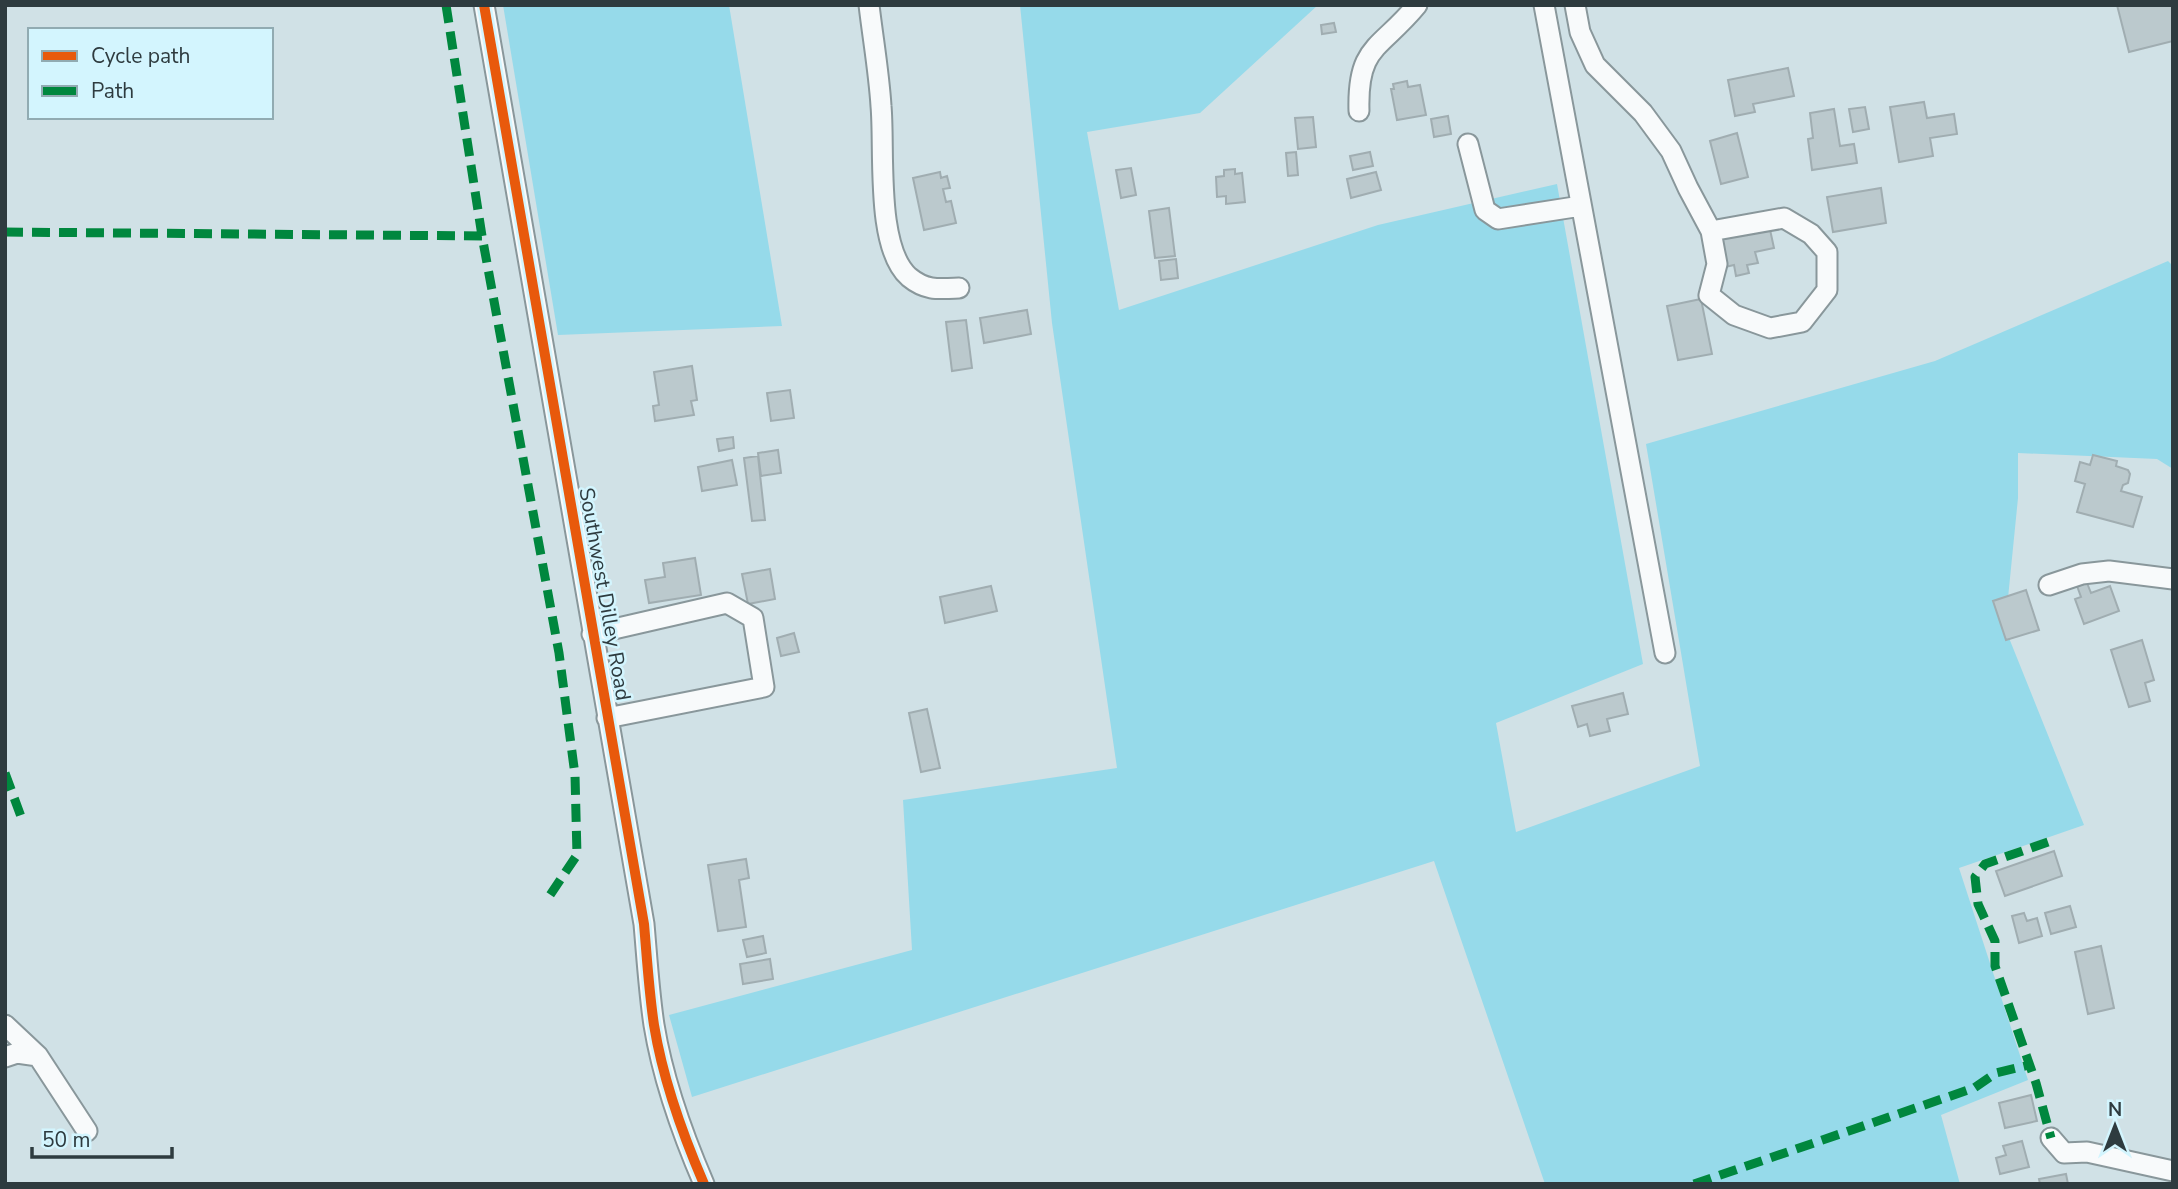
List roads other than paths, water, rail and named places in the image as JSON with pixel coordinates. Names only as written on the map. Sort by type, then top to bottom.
[{"type":"street","name":"Southwest Dilley Road","points":[[484,5],[643,924],[654,1024],[660,1055],[689,1150],[704,1184]]},
{"type":"street","points":[[869,5],[881,105],[885,219],[892,249],[908,276],[928,289],[959,288]]},
{"type":"street","points":[[1359,111],[1358,85],[1364,63],[1372,49],[1417,5]]},
{"type":"street","points":[[1544,5],[1665,653]]},
{"type":"street","points":[[1575,5],[1580,32],[1595,65],[1643,113],[1671,150],[1712,231],[1717,264],[1709,295],[1734,316],[1770,328],[1802,322],[1828,290],[1827,252],[1811,234],[1784,218],[1712,231]]},
{"type":"street","points":[[1468,144],[1485,210],[1498,219],[1581,206]]},
{"type":"street","points":[[2049,585],[2082,574],[2109,571],[2173,579]]},
{"type":"street","points":[[592,635],[727,603],[753,618],[764,687],[607,718]]},
{"type":"street","points":[[5,1025],[38,1056],[87,1131]]},
{"type":"street","points":[[5,1057],[17,1053],[38,1056]]},
{"type":"street","points":[[2051,1138],[2064,1153],[2087,1152],[2173,1171]]}]
